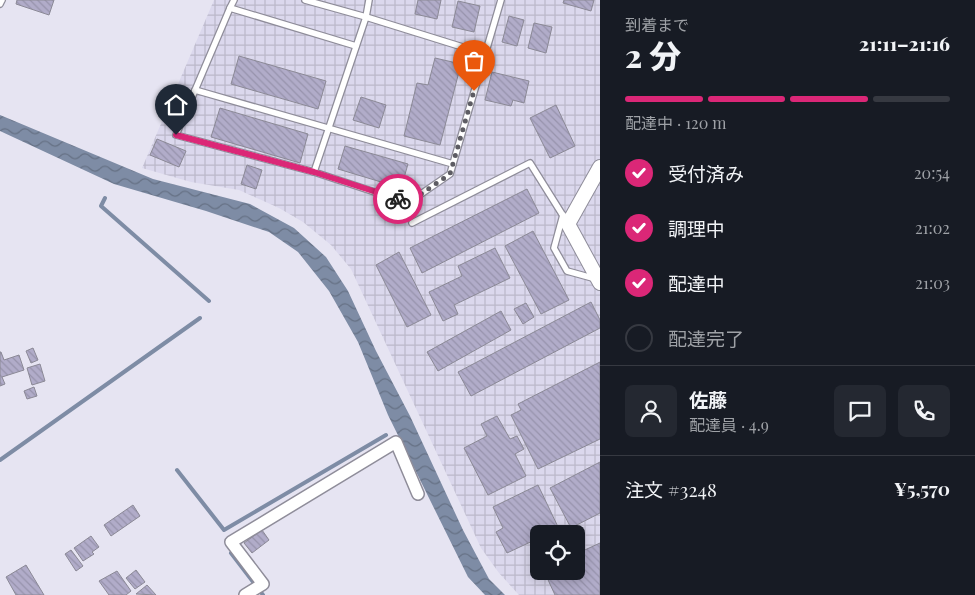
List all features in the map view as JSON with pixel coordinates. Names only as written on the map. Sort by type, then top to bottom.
[{"type":"street","points":[[599,281],[566,220],[600,167]]},
{"type":"street","points":[[245,595],[262,584],[231,542],[396,442],[418,494]]},
{"type":"lane","points":[[0,4],[2,0]]},
{"type":"lane","points":[[234,0],[176,135],[314,172],[408,203],[450,174],[502,0]]},
{"type":"lane","points":[[305,0],[485,54]]},
{"type":"lane","points":[[314,172],[366,17],[369,0]]},
{"type":"lane","points":[[230,8],[356,46]]},
{"type":"lane","points":[[195,90],[453,164]]},
{"type":"lane","points":[[412,223],[530,163],[566,220],[554,248],[567,271],[599,281]]},
{"type":"shaded area","points":[[214,0],[600,0],[600,595],[519,595],[499,573],[481,548],[351,269],[331,245],[303,222],[279,208],[239,190],[191,182],[142,168]]},
{"type":"water","points":[[0,115],[153,179],[250,204],[294,228],[326,257],[348,291],[376,351],[410,416],[463,530],[489,579],[505,595],[485,595],[468,577],[388,415],[358,342],[329,291],[298,252],[269,232],[114,184],[0,131]]},
{"type":"building","points":[[17,0],[54,0],[49,15],[16,4]]},
{"type":"building","points":[[418,0],[441,0],[437,19],[415,14]]},
{"type":"building","points":[[564,0],[594,0],[591,11],[563,3]]},
{"type":"building","points":[[458,1],[480,6],[474,32],[452,27]]},
{"type":"building","points":[[509,16],[524,20],[517,46],[502,42]]},
{"type":"building","points":[[534,23],[552,27],[546,53],[528,48]]},
{"type":"building","points":[[239,56],[326,81],[318,109],[231,84]]},
{"type":"building","points":[[435,58],[461,64],[440,145],[404,136],[417,83],[428,85]]},
{"type":"building","points":[[492,72],[529,81],[524,103],[513,100],[511,106],[485,100]]},
{"type":"building","points":[[361,97],[386,105],[379,128],[353,120]]},
{"type":"building","points":[[556,105],[575,146],[550,158],[530,118]]},
{"type":"building","points":[[220,108],[308,134],[300,163],[211,137]]},
{"type":"building","points":[[157,139],[186,151],[179,167],[150,155]]},
{"type":"building","points":[[345,146],[408,164],[401,188],[338,169]]},
{"type":"building","points":[[247,165],[262,170],[256,189],[241,184]]},
{"type":"building","points":[[527,189],[539,213],[422,273],[410,248]]},
{"type":"building","points":[[533,231],[569,300],[541,314],[505,246]]},
{"type":"building","points":[[495,248],[510,278],[454,305],[458,314],[443,321],[429,292],[462,276],[458,266]]},
{"type":"building","points":[[399,252],[431,315],[407,327],[376,265]]},
{"type":"building","points":[[591,302],[600,320],[600,328],[471,396],[458,372]]},
{"type":"building","points":[[526,303],[534,317],[523,324],[514,309]]},
{"type":"building","points":[[501,311],[511,330],[438,371],[427,352]]},
{"type":"building","points":[[33,348],[38,360],[31,363],[26,351]]},
{"type":"building","points":[[0,352],[4,360],[19,355],[24,370],[2,377],[5,384],[0,386]]},
{"type":"building","points":[[600,362],[600,439],[538,469],[511,415],[521,410],[518,404]]},
{"type":"building","points":[[40,364],[45,381],[32,385],[27,368]]},
{"type":"building","points":[[34,387],[37,396],[27,399],[24,391]]},
{"type":"building","points":[[497,416],[510,439],[517,436],[524,449],[515,454],[526,476],[488,495],[464,448],[487,436],[481,424]]},
{"type":"building","points":[[600,462],[600,513],[577,525],[569,525],[550,488]]},
{"type":"building","points":[[538,485],[557,525],[530,525],[530,542],[507,553],[496,532],[503,528],[493,507]]},
{"type":"building","points":[[133,505],[140,516],[111,536],[104,525]]},
{"type":"building","points":[[262,530],[269,540],[252,553],[244,543]]},
{"type":"building","points":[[91,536],[99,547],[92,552],[94,554],[83,561],[74,548]]},
{"type":"building","points":[[600,543],[600,595],[555,595],[548,580],[585,580],[585,550]]},
{"type":"building","points":[[71,550],[83,566],[76,571],[65,554]]},
{"type":"building","points":[[26,565],[44,595],[16,595],[6,577]]},
{"type":"building","points":[[136,570],[145,582],[135,589],[126,578]]},
{"type":"building","points":[[117,571],[131,591],[126,595],[109,595],[99,581]]},
{"type":"building","points":[[147,585],[156,595],[136,594]]},
{"type":"waterway","points":[[105,198],[101,206],[209,301]]},
{"type":"waterway","points":[[0,460],[200,318]]},
{"type":"waterway","points":[[177,470],[224,530],[386,435]]},
{"type":"waterway","points":[[231,553],[263,595]]},
{"type":"way so far","points":[[398,199],[408,203],[450,174],[474,91]]},
{"type":"route","points":[[176,135],[314,172],[398,199]]}]
